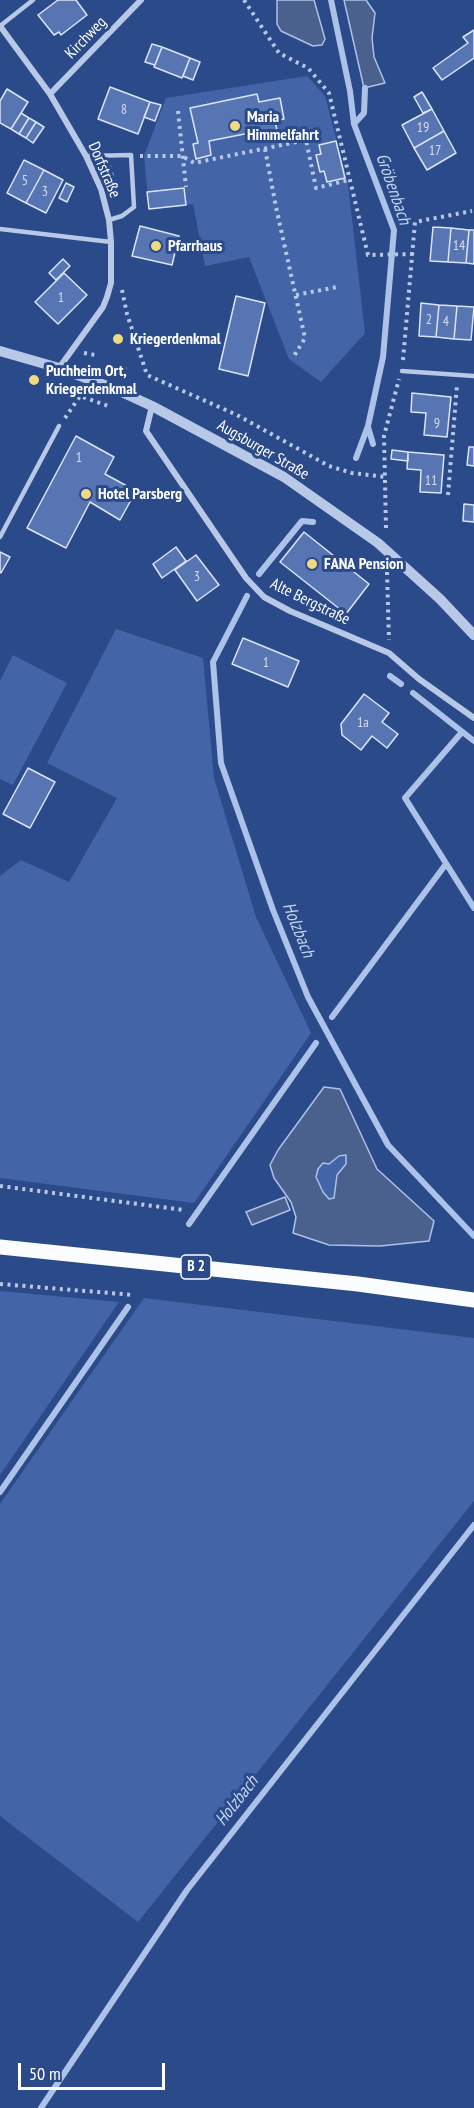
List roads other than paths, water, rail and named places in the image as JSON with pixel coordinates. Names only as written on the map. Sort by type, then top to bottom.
[{"type":"main road","name":"B 2","points":[[0,1247],[358,1284],[474,1300]]},
{"type":"street","name":"Kirchweg","points":[[50,94],[141,0]]},
{"type":"street","name":"Dorfstraße","points":[[0,26],[50,94],[86,156],[101,189],[109,220],[111,283],[107,297],[103,307],[59,368]]},
{"type":"street","name":"Augsburger Straße","points":[[0,351],[59,368],[115,389],[152,406],[285,477],[369,537],[440,599],[474,635]]},
{"type":"street","name":"Alte Bergstraße","points":[[152,406],[146,431],[246,578],[264,597],[290,611],[389,653],[419,679],[474,718]]},
{"type":"lane","points":[[0,26],[33,0]]},
{"type":"lane","points":[[86,156],[131,156],[134,207],[122,216],[109,220]]},
{"type":"lane","points":[[0,229],[111,243]]},
{"type":"lane","points":[[402,371],[474,376]]},
{"type":"lane","points":[[0,537],[33,471],[59,426]]},
{"type":"lane","points":[[27,468],[33,471]]},
{"type":"waterway","name":"Gröbenbach","points":[[331,0],[350,91],[354,124],[394,230],[383,357],[368,426],[356,458]]},
{"type":"waterway","points":[[354,124],[364,113],[365,88]]},
{"type":"waterway","points":[[368,427],[373,444]]},
{"type":"waterway","name":"Holzbach","points":[[259,574],[302,521],[313,522]]},
{"type":"waterway","name":"Holzbach","points":[[247,596],[213,662],[221,763],[273,910],[308,997],[388,1145],[474,1236]]},
{"type":"waterway","points":[[390,676],[401,684]]},
{"type":"waterway","points":[[413,693],[474,741]]},
{"type":"waterway","points":[[462,732],[405,798],[474,908]]},
{"type":"waterway","points":[[332,1017],[446,864]]},
{"type":"waterway","points":[[189,1224],[316,1043]]},
{"type":"waterway","points":[[0,1492],[128,1307]]},
{"type":"waterway","name":"Holzbach","points":[[41,2108],[187,1890],[474,1525]]},
{"type":"place","name":"Maria Himmelfahrt","points":[[235,126]]},
{"type":"place","name":"Pfarrhaus","points":[[156,246]]},
{"type":"place","name":"Kriegerdenkmal","points":[[118,339]]},
{"type":"place","name":"Puchheim Ort, Kriegerdenkmal","points":[[34,380]]},
{"type":"place","name":"Hotel Parsberg","points":[[86,494]]},
{"type":"place","name":"FANA Pension","points":[[312,564]]}]
